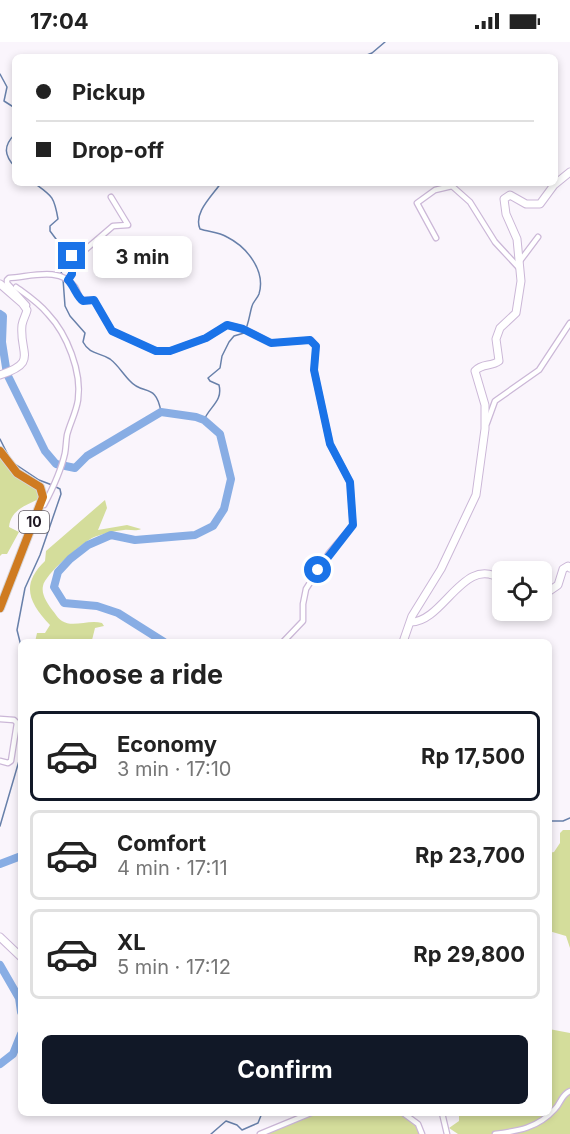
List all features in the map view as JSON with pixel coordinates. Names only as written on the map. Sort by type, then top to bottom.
[{"type":"highway","name":"10","points":[[0,451],[17,473],[40,487],[43,497],[0,608]]},
{"type":"street","points":[[558,182],[570,172]]},
{"type":"street","points":[[436,238],[417,203],[435,190],[452,186],[470,202],[495,242],[521,271]]},
{"type":"street","points":[[404,639],[476,495],[485,429],[484,398],[475,371],[499,361],[496,339],[500,328],[516,313],[520,292],[521,271],[517,239],[506,214],[504,198],[510,195],[526,204],[540,204],[553,186]]},
{"type":"street","points":[[68,280],[72,274],[72,256],[85,250],[113,226],[128,225],[111,196]]},
{"type":"street","points":[[520,261],[538,237]]},
{"type":"street","points":[[3,282],[9,278],[47,274],[68,280],[76,288],[80,299],[94,300],[112,331],[156,351],[170,351],[206,338],[224,325],[232,325],[271,343],[310,340],[315,345],[314,370],[330,444],[348,477],[351,488],[353,526],[329,553],[318,570],[304,596],[303,621],[286,639]]},
{"type":"street","points":[[0,375],[23,364],[25,358],[22,327],[26,308],[3,282]]},
{"type":"street","points":[[3,282],[49,314],[75,365],[79,384],[78,400],[73,424],[66,436],[65,452],[54,487],[45,505],[41,505]]},
{"type":"street","points":[[485,429],[495,401],[539,370],[570,323]]},
{"type":"street","points":[[552,589],[558,585],[563,569],[568,566],[570,568]]},
{"type":"street","points":[[411,622],[418,622],[427,617],[449,598],[452,591],[471,578],[483,575],[492,577]]},
{"type":"street","points":[[0,719],[14,720],[17,723],[11,760],[8,763],[0,761]]},
{"type":"street","points":[[0,937],[18,954]]},
{"type":"street","points":[[552,1112],[570,1091]]},
{"type":"street","points":[[260,1134],[304,1116]]},
{"type":"street","points":[[407,1116],[418,1124],[422,1134]]},
{"type":"street","points":[[443,1116],[447,1134]]},
{"type":"street","points":[[495,1134],[532,1127],[546,1116]]},
{"type":"green space","points":[[0,455],[36,487],[42,497],[13,515],[9,527],[19,532],[7,554],[0,556]]},
{"type":"green space","points":[[105,500],[107,508],[98,530],[127,525],[141,529],[116,531],[92,538],[56,567],[45,581],[44,596],[62,621],[71,624],[102,623],[104,626],[95,628],[92,639],[36,639],[37,633],[45,633],[50,625],[32,601],[30,593],[33,577],[45,561],[46,551]]},
{"type":"green space","points":[[563,830],[570,830],[570,948],[566,936],[552,932],[552,852],[560,843],[560,833]]},
{"type":"green space","points":[[552,1030],[570,1033],[570,1134],[458,1134],[449,1128],[459,1121],[459,1116],[552,1116]]},
{"type":"green space","points":[[306,1116],[405,1116],[417,1125],[421,1134],[263,1134]]},
{"type":"waterway","points":[[370,54],[385,42]]},
{"type":"waterway","points":[[0,74],[7,87],[4,101],[12,106]]},
{"type":"waterway","points":[[12,138],[6,150],[12,162]]},
{"type":"waterway","points":[[38,186],[48,194],[55,206],[58,219],[50,226],[50,231],[59,243],[58,266],[62,274]]},
{"type":"waterway","points":[[204,420],[218,399],[220,391],[219,385],[208,378],[220,368],[222,356],[229,342],[234,336],[244,333],[259,294],[260,285],[257,268],[248,253],[224,235],[200,229],[201,211],[219,186]]},
{"type":"waterway","points":[[63,279],[65,306],[70,316],[85,333],[83,342],[92,351],[110,359],[135,385],[152,393],[159,403],[161,412]]},
{"type":"waterway","points":[[0,314],[3,316],[2,342],[7,374],[45,451],[56,464],[75,468],[87,456],[161,412],[196,417],[204,420],[220,434],[231,479],[224,509],[213,526],[195,535],[135,540],[111,535],[88,545],[58,572],[54,587],[64,603],[97,606],[118,613],[159,639]]},
{"type":"waterway","points":[[0,439],[8,455]]},
{"type":"waterway","points":[[15,464],[39,480],[52,485]]},
{"type":"waterway","points":[[19,639],[17,630],[25,588],[40,555],[61,494],[60,489],[56,487]]},
{"type":"waterway","points":[[0,826],[18,764]]},
{"type":"waterway","points":[[552,821],[563,821],[570,818]]},
{"type":"waterway","points":[[0,864],[18,857]]},
{"type":"waterway","points":[[0,965],[18,996]]},
{"type":"waterway","points":[[0,1064],[13,1054],[18,1042]]},
{"type":"waterway","points":[[211,1134],[226,1121],[237,1125],[242,1130],[258,1123],[261,1116]]},
{"type":"route","points":[[72,256],[72,274],[68,280],[76,288],[79,298],[83,301],[94,300],[108,327],[114,333],[152,350],[170,351],[213,335],[224,325],[234,325],[271,343],[310,340],[314,343],[316,348],[314,370],[330,444],[350,482],[353,525],[318,570]]}]
